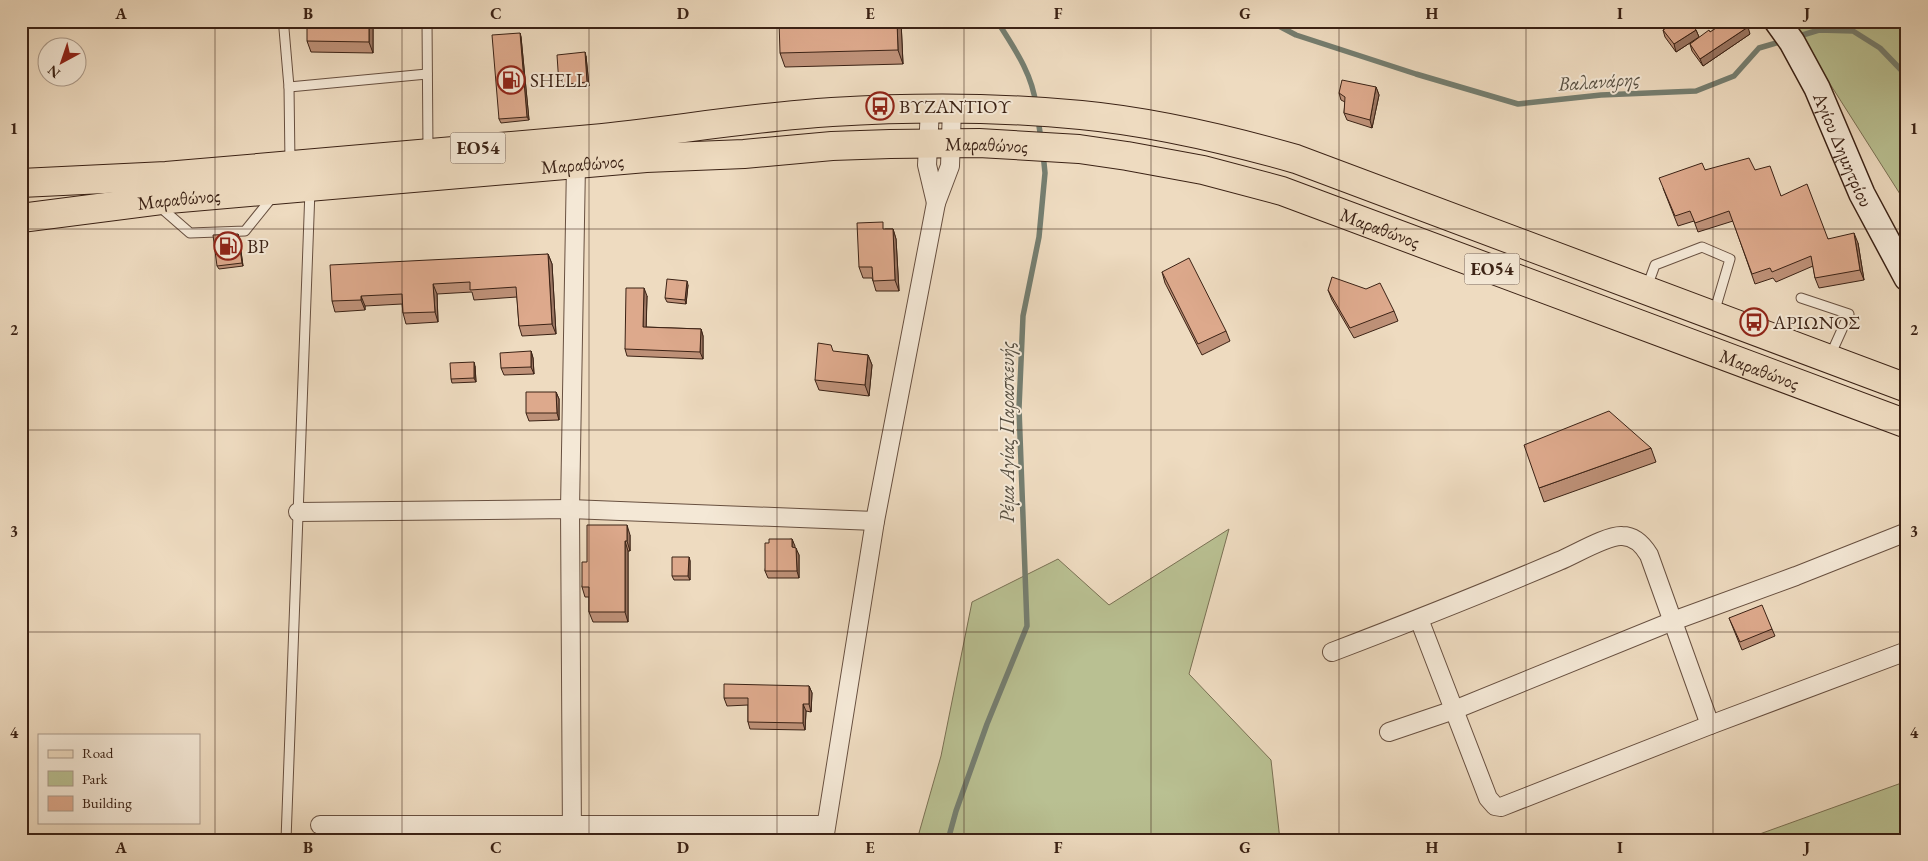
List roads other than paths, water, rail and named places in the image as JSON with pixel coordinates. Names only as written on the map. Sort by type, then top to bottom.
[{"type":"main road","name":"Μαραθώνος","points":[[21,183],[166,176],[643,134],[728,121],[832,112],[941,109],[1007,110],[1069,114],[1133,122],[1211,136],[1296,159],[1907,388]]},
{"type":"main road","name":"Μαραθώνος","points":[[21,218],[154,201],[646,158],[744,154],[832,146],[939,143],[1079,149],[1194,168],[1282,191],[1903,414]]},
{"type":"street","name":"Αγίου Δημητρίου","points":[[1778,22],[1818,88],[1862,194],[1907,278]]},
{"type":"street","points":[[320,824],[572,832],[825,832],[875,521],[936,203],[950,166],[939,143],[941,109]]},
{"type":"street","points":[[572,832],[570,509],[576,164]]},
{"type":"street","points":[[298,512],[570,509],[875,521]]},
{"type":"street","points":[[1388,732],[1454,710],[1673,620],[1796,576],[1907,532]]},
{"type":"street","points":[[1332,652],[1419,619],[1611,538],[1622,536],[1633,538],[1643,545],[1649,555],[1710,725]]},
{"type":"street","points":[[1419,619],[1488,798],[1495,806],[1501,807],[1710,725],[1907,651]]},
{"type":"lane","points":[[286,21],[284,29],[289,87],[290,164]]},
{"type":"lane","points":[[427,21],[428,153]]},
{"type":"lane","points":[[289,87],[427,74]]},
{"type":"lane","points":[[286,840],[310,187]]},
{"type":"lane","points":[[154,201],[190,233],[244,231],[279,190]]},
{"type":"lane","points":[[1645,290],[1655,265],[1702,247],[1730,259],[1713,315]]},
{"type":"lane","points":[[1801,298],[1849,314],[1829,359]]},
{"type":"waterway","name":"Ρέμα Αγίας Παρασκευής","points":[[997,21],[1026,71],[1031,82],[1036,105]]},
{"type":"waterway","name":"Βαλανάρης","points":[[1269,21],[1296,35],[1416,74],[1518,104],[1601,95],[1696,91],[1734,76],[1759,48],[1783,41]]},
{"type":"waterway","name":"Βαλανάρης","points":[[1796,37],[1819,30],[1853,31],[1880,48],[1905,74],[1907,81]]},
{"type":"waterway","name":"Ρέμα Αγίας Παρασκευής","points":[[1038,119],[1041,139]]},
{"type":"waterway","name":"Ρέμα Αγίας Παρασκευής","points":[[948,840],[956,811],[987,724],[1027,626],[1019,408],[1023,316],[1039,237],[1045,173],[1043,153]]},
{"type":"place","name":"SHELL","points":[[511,80]]},
{"type":"place","name":"ΒΥΖΑΝΤΙΟΥ","points":[[880,106]]},
{"type":"place","name":"BP","points":[[228,246]]},
{"type":"place","name":"ΑΡΙΩΝΟΣ","points":[[1754,322]]}]
